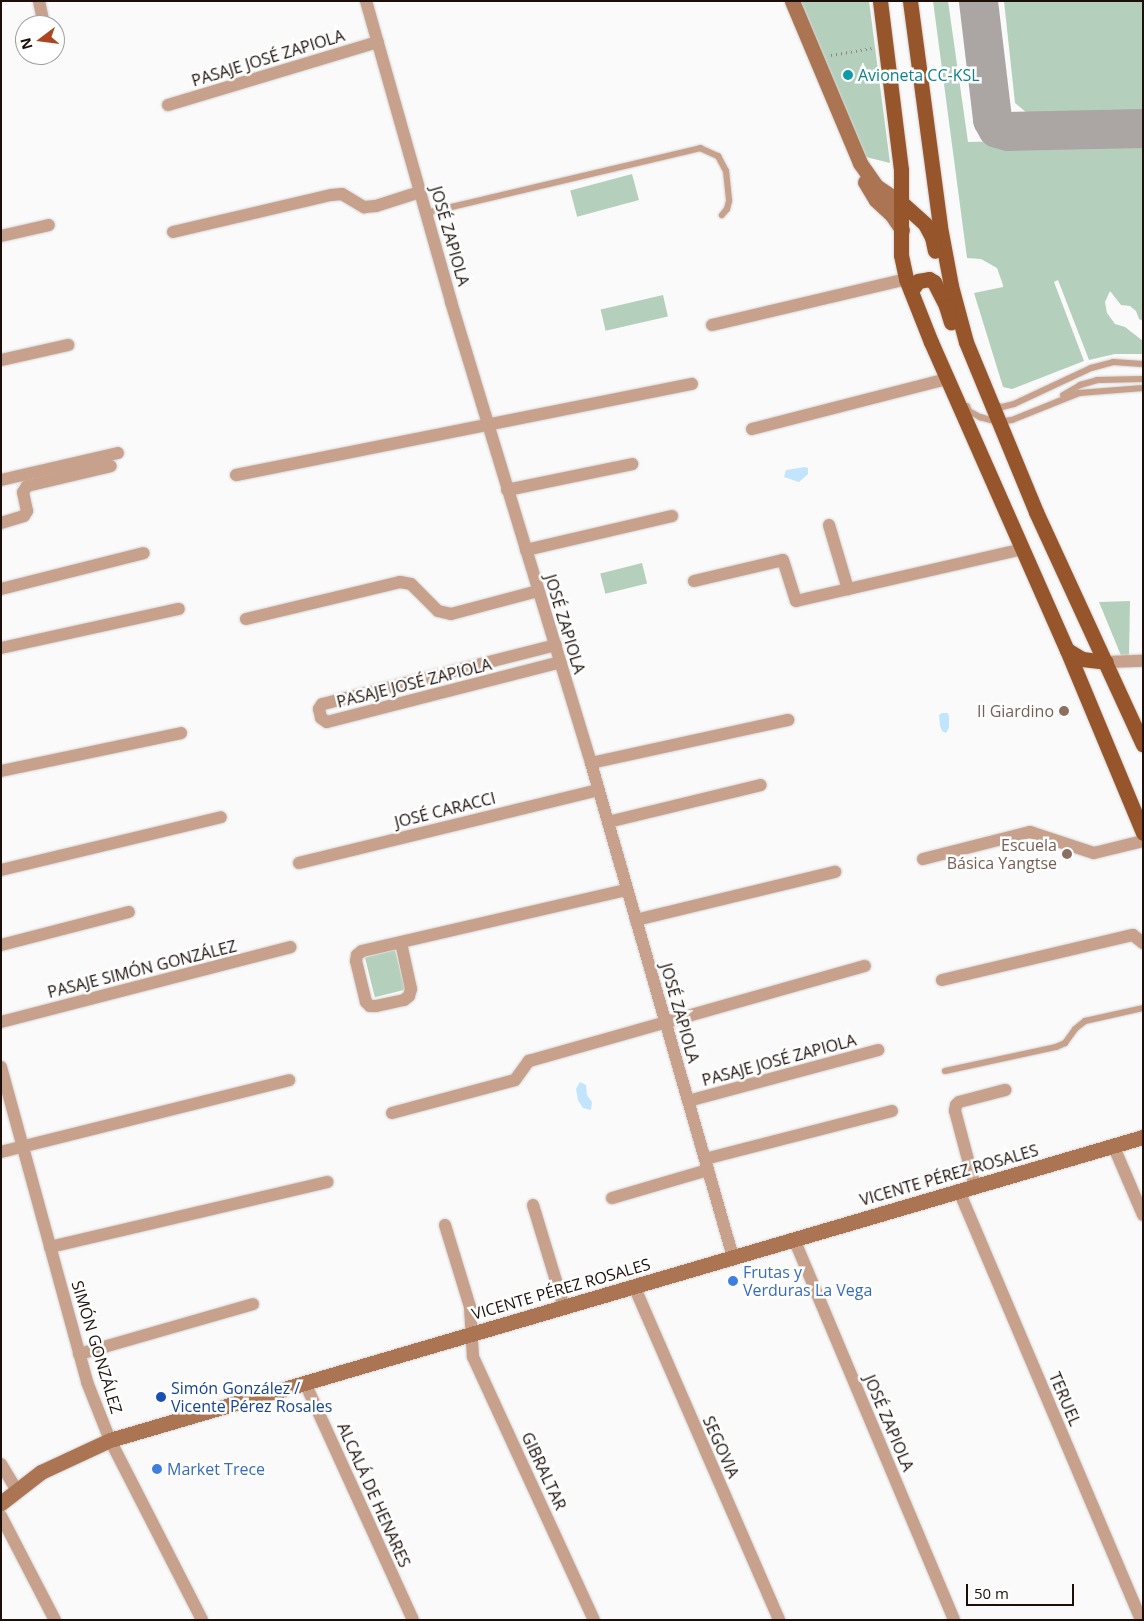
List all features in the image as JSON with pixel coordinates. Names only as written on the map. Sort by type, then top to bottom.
[{"type":"main road","points":[[880,1],[901,170],[903,204],[901,255],[908,285],[947,379],[1067,650],[1143,834]]},
{"type":"main road","points":[[910,1],[948,271],[966,342],[990,405],[1036,512],[1143,745]]},
{"type":"main road","points":[[903,204],[921,219],[932,237],[946,306],[957,343],[975,366]]},
{"type":"main road","points":[[908,285],[929,279],[934,282],[946,306]]},
{"type":"main road","points":[[1067,650],[1082,659],[1106,662]]},
{"type":"street","points":[[39,1],[42,15]]},
{"type":"street","name":"JOSÉ ZAPIOLA","points":[[366,1],[488,426],[591,763],[733,1257]]},
{"type":"street","points":[[792,1],[860,163],[870,192],[892,214],[902,230]]},
{"type":"street","name":"PASAJE JOSÉ ZAPIOLA","points":[[168,105],[378,42]]},
{"type":"street","points":[[860,163],[876,186],[903,204]]},
{"type":"street","points":[[173,232],[342,194],[364,207],[376,206],[420,192]]},
{"type":"street","points":[[1,236],[50,225]]},
{"type":"street","points":[[712,325],[908,285]]},
{"type":"street","points":[[1,360],[68,345]]},
{"type":"street","points":[[752,429],[947,379]]},
{"type":"street","points":[[236,475],[692,384]]},
{"type":"street","points":[[1,480],[118,453]]},
{"type":"street","points":[[507,490],[632,464]]},
{"type":"street","points":[[1,523],[24,516],[27,511],[22,492],[27,486],[111,466]]},
{"type":"street","points":[[526,550],[672,516]]},
{"type":"street","points":[[829,525],[848,589]]},
{"type":"street","points":[[694,581],[783,560],[796,601],[1023,549]]},
{"type":"street","points":[[1,589],[144,553]]},
{"type":"street","points":[[246,619],[400,582],[411,584],[438,611],[451,614],[538,591]]},
{"type":"street","points":[[1,648],[179,609]]},
{"type":"street","name":"PASAJE JOSÉ ZAPIOLA","points":[[556,645],[322,704],[319,709],[321,718],[327,722],[560,662]]},
{"type":"street","points":[[1106,662],[1143,661]]},
{"type":"street","points":[[591,763],[788,720]]},
{"type":"street","points":[[1,771],[180,734]]},
{"type":"street","points":[[608,822],[760,785]]},
{"type":"street","name":"JOSÉ CARACCI","points":[[300,863],[598,790]]},
{"type":"street","points":[[1,870],[221,817]]},
{"type":"street","points":[[923,859],[1030,832],[1094,853],[1143,841]]},
{"type":"street","points":[[636,920],[835,872]]},
{"type":"street","points":[[401,943],[411,989],[409,996],[404,1000],[370,1006],[366,1002],[356,961],[357,955],[362,951],[627,890]]},
{"type":"street","points":[[1,945],[129,912]]},
{"type":"street","points":[[942,980],[1134,934],[1143,943]]},
{"type":"street","name":"PASAJE SIMÓN GONZÁLEZ","points":[[1,1022],[290,947]]},
{"type":"street","points":[[392,1114],[515,1080],[529,1061],[865,966]]},
{"type":"street","name":"PASAJE JOSÉ ZAPIOLA","points":[[688,1101],[878,1050]]},
{"type":"street","name":"SIMÓN GONZÁLEZ","points":[[1,1067],[5,1093],[22,1146],[87,1382],[110,1440],[202,1620]]},
{"type":"street","points":[[1,1152],[289,1080]]},
{"type":"street","points":[[975,1186],[955,1111],[956,1105],[959,1102],[1004,1090]]},
{"type":"street","points":[[612,1198],[707,1165],[892,1111]]},
{"type":"street","name":"VICENTE PÉREZ ROSALES","points":[[1,1503],[42,1472],[110,1440],[1143,1137]]},
{"type":"street","points":[[1113,1145],[1143,1215]]},
{"type":"street","points":[[50,1247],[327,1182]]},
{"type":"street","name":"TERUEL","points":[[959,1191],[1141,1620]]},
{"type":"street","points":[[533,1205],[564,1307]]},
{"type":"street","name":"GIBRALTAR","points":[[445,1225],[470,1307],[473,1357],[594,1620]]},
{"type":"street","name":"JOSÉ ZAPIOLA","points":[[794,1239],[954,1620]]},
{"type":"street","name":"SEGOVIA","points":[[634,1286],[779,1620]]},
{"type":"street","points":[[79,1354],[253,1304]]},
{"type":"street","name":"ALCALÁ DE HENARES","points":[[305,1383],[413,1620]]},
{"type":"street","points":[[1,1464],[17,1491]]},
{"type":"street","points":[[1,1516],[55,1620]]},
{"type":"lane","points":[[426,213],[700,148],[718,156],[726,171],[729,201],[727,210],[722,215]]},
{"type":"lane","points":[[931,342],[944,356],[969,411],[980,418],[998,422],[1012,420],[1054,401],[1079,393],[1143,388]]},
{"type":"lane","points":[[990,405],[1002,407],[1014,404],[1091,368],[1113,362],[1143,364]]},
{"type":"lane","points":[[1054,401],[1080,385],[1097,380],[1143,379]]},
{"type":"lane","points":[[945,1071],[1056,1047],[1065,1043],[1075,1029],[1085,1022],[1143,1008]]},
{"type":"path","points":[[815,57],[872,48]]},
{"type":"green space","points":[[799,1],[869,1],[890,163],[866,157]]},
{"type":"green space","points":[[933,1],[948,1],[968,142],[1143,138],[1143,321],[1139,319],[1136,311],[1130,306],[1121,305],[1110,291],[1105,302],[1107,313],[1115,324],[1125,327],[1143,341],[1143,354],[1115,354],[1089,360],[1058,280],[1054,282],[1084,361],[1012,389],[1003,387],[974,293],[1003,287],[1003,285],[997,268],[981,259],[967,258]]},
{"type":"green space","points":[[1004,1],[1143,1],[1143,114],[1028,114],[1015,103]]},
{"type":"green space","points":[[632,174],[639,200],[577,217],[570,191]]},
{"type":"green space","points":[[663,295],[668,316],[606,331],[601,309]]},
{"type":"green space","points":[[642,563],[647,583],[605,594],[600,573]]},
{"type":"green space","points":[[1130,601],[1129,656],[1122,658],[1099,602]]},
{"type":"green space","points":[[395,950],[405,990],[375,997],[365,957]]},
{"type":"water","points":[[808,468],[808,474],[799,482],[784,477],[786,470]]},
{"type":"water","points":[[948,713],[949,717],[949,728],[946,733],[942,731],[940,726],[939,715]]},
{"type":"water","points":[[580,1082],[586,1085],[587,1095],[592,1102],[591,1110],[583,1108],[578,1100],[576,1089]]},
{"type":"taxiway","points":[[978,1],[992,119],[997,128],[1008,131],[1143,128]]},
{"type":"place","name":"Avioneta CC-KSL","points":[[848,75]]},
{"type":"place","name":"Il Giardino","points":[[1064,711]]},
{"type":"place","name":"Escuela Básica Yangtse","points":[[1067,854]]},
{"type":"place","name":"Frutas y Verduras La Vega","points":[[733,1281]]},
{"type":"place","name":"Simón González / Vicente Pérez Rosales","points":[[161,1397]]},
{"type":"place","name":"Market Trece","points":[[157,1469]]}]
